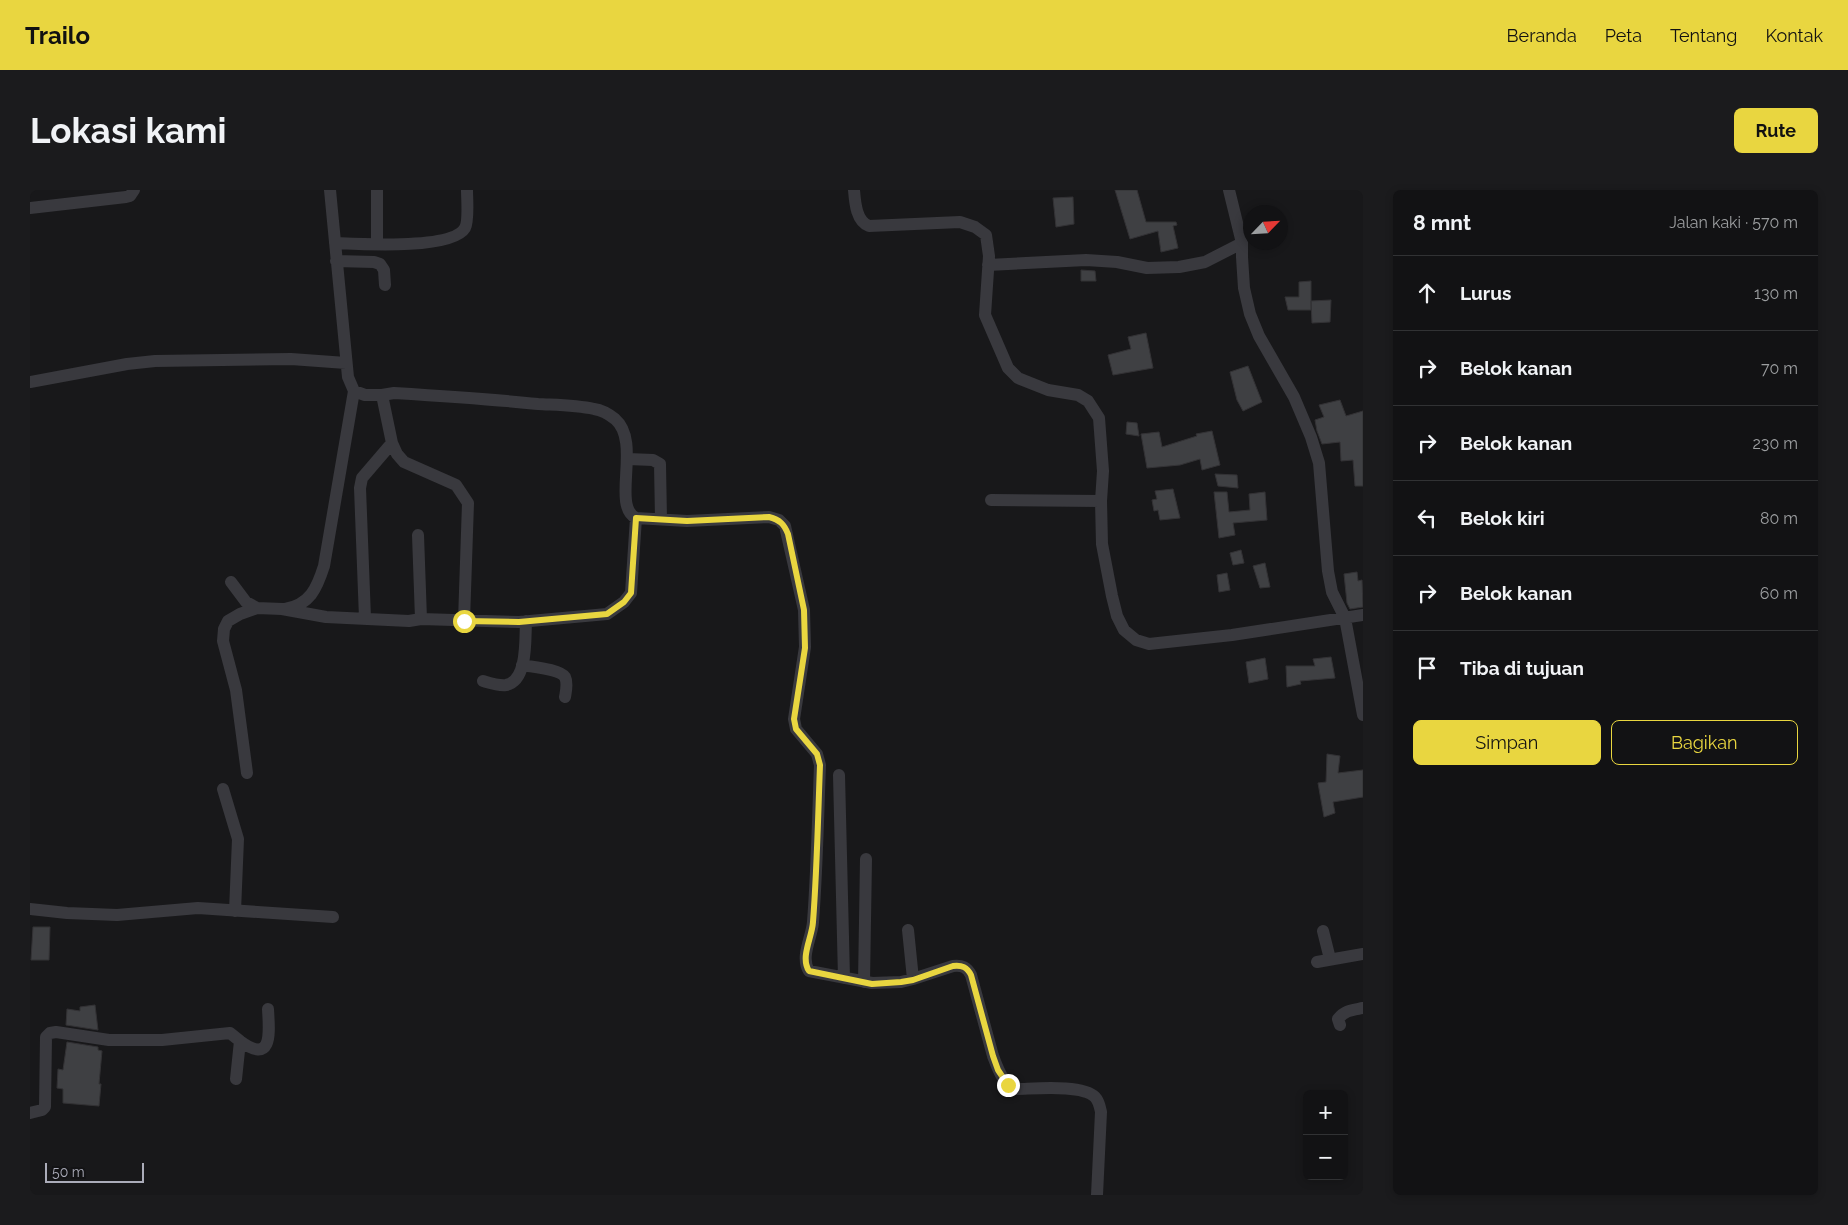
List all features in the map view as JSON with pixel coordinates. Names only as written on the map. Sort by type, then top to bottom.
[{"type":"street","points":[[30,208],[126,197],[130,196],[134,190]]},
{"type":"street","points":[[282,610],[294,607],[308,599],[317,587],[324,566],[354,391],[348,377],[346,363],[330,190]]},
{"type":"street","points":[[377,190],[378,244]]},
{"type":"street","points":[[334,243],[408,245],[456,236],[464,230],[466,225],[467,190]]},
{"type":"street","points":[[854,190],[860,219],[868,226],[960,222],[975,227],[986,235],[988,265],[985,315],[1008,368],[1018,378],[1048,390],[1078,395],[1088,401],[1099,418],[1103,471],[1101,502],[1102,544],[1117,616],[1124,630],[1136,640],[1149,644],[1232,635],[1363,615]]},
{"type":"street","points":[[1229,190],[1242,243],[1244,288],[1250,314],[1259,336],[1294,397],[1311,437],[1319,463],[1328,570],[1332,592],[1345,618],[1363,715]]},
{"type":"street","points":[[988,265],[1086,260],[1118,262],[1147,268],[1179,267],[1205,262],[1242,243]]},
{"type":"street","points":[[336,261],[374,262],[380,264],[384,270],[385,285]]},
{"type":"street","points":[[30,382],[155,360],[291,359],[346,363]]},
{"type":"street","points":[[354,391],[365,395],[394,393],[595,409],[615,419],[625,434],[628,459],[625,500],[631,516],[636,518],[687,521],[769,517],[779,520],[785,526],[804,610],[805,648],[794,719],[796,729],[817,754],[820,765],[813,924],[806,966],[809,971],[872,984],[913,980],[953,966],[960,965],[965,967],[971,975],[998,1070],[1008,1085],[1015,1089],[1080,1090],[1095,1097],[1099,1103],[1101,1112],[1097,1195]]},
{"type":"street","points":[[382,395],[392,443],[397,454],[404,462],[456,485],[468,503],[464,621]]},
{"type":"street","points":[[365,618],[360,488],[362,478],[392,443]]},
{"type":"street","points":[[628,459],[653,460],[660,464],[661,519]]},
{"type":"street","points":[[991,500],[1101,502]]},
{"type":"street","points":[[247,773],[236,690],[223,641],[224,629],[228,621],[257,608],[326,616],[409,621],[421,619],[526,621],[607,614],[624,602],[631,593],[636,518]]},
{"type":"street","points":[[418,536],[421,619]]},
{"type":"street","points":[[231,582],[246,602],[257,608]]},
{"type":"street","points":[[483,681],[504,685],[512,683],[522,671],[526,621]]},
{"type":"street","points":[[522,665],[559,672],[564,677],[567,686],[565,697]]},
{"type":"street","points":[[839,775],[844,978]]},
{"type":"street","points":[[223,789],[238,839],[235,911]]},
{"type":"street","points":[[864,982],[866,859]]},
{"type":"street","points":[[30,909],[117,915],[198,908],[333,917]]},
{"type":"street","points":[[908,930],[913,980]]},
{"type":"street","points":[[1323,931],[1330,960]]},
{"type":"street","points":[[1316,962],[1363,954]]},
{"type":"street","points":[[1340,1025],[1338,1019],[1342,1014],[1347,1011],[1363,1008]]},
{"type":"street","points":[[30,1113],[42,1110],[45,1107],[46,1037],[50,1033],[56,1032],[109,1040],[162,1040],[230,1033],[240,1041],[256,1048],[263,1048],[267,1045],[270,1034],[268,1009]]},
{"type":"street","points":[[236,1079],[240,1041]]},
{"type":"building","points":[[1115,190],[1137,190],[1146,222],[1176,222],[1177,225],[1173,226],[1178,248],[1161,252],[1158,231],[1130,239]]},
{"type":"building","points":[[1073,197],[1074,224],[1056,227],[1053,198]]},
{"type":"building","points":[[1081,270],[1095,271],[1096,281],[1081,281]]},
{"type":"building","points":[[1311,281],[1311,310],[1288,310],[1285,297],[1299,297],[1299,282]]},
{"type":"building","points":[[1331,300],[1330,322],[1312,323],[1311,301]]},
{"type":"building","points":[[1146,333],[1153,368],[1113,375],[1108,355],[1131,349],[1128,337]]},
{"type":"building","points":[[1248,366],[1262,402],[1243,411],[1237,400],[1230,372]]},
{"type":"building","points":[[1340,400],[1346,416],[1363,411],[1363,486],[1355,486],[1353,460],[1341,461],[1340,442],[1322,444],[1317,431],[1315,420],[1324,417],[1319,405]]},
{"type":"building","points":[[1127,422],[1137,423],[1139,436],[1126,434]]},
{"type":"building","points":[[1212,431],[1220,465],[1202,470],[1200,459],[1180,465],[1147,468],[1141,434],[1159,432],[1162,447],[1197,436],[1196,434]]},
{"type":"building","points":[[1215,474],[1237,475],[1238,488],[1218,486]]},
{"type":"building","points":[[1173,489],[1180,518],[1160,520],[1158,510],[1154,511],[1152,500],[1157,499],[1155,491]]},
{"type":"building","points":[[1214,492],[1227,492],[1229,512],[1250,510],[1249,494],[1265,492],[1267,520],[1233,523],[1235,535],[1219,538]]},
{"type":"building","points":[[1241,550],[1244,563],[1233,565],[1230,553]]},
{"type":"building","points":[[1265,563],[1270,587],[1260,588],[1253,566]]},
{"type":"building","points":[[1357,572],[1358,581],[1362,580],[1363,607],[1350,609],[1347,603],[1344,574]]},
{"type":"building","points":[[1227,573],[1230,590],[1219,592],[1217,575]]},
{"type":"building","points":[[1331,657],[1335,678],[1300,681],[1301,684],[1287,687],[1286,666],[1315,666],[1313,659]]},
{"type":"building","points":[[1265,658],[1268,679],[1249,683],[1246,662]]},
{"type":"building","points":[[1327,754],[1340,756],[1338,773],[1363,770],[1363,797],[1333,802],[1335,813],[1324,817],[1318,783],[1326,782]]},
{"type":"building","points":[[33,927],[50,927],[49,960],[31,960]]},
{"type":"building","points":[[95,1005],[98,1030],[66,1025],[67,1009],[80,1011],[80,1007]]},
{"type":"building","points":[[67,1042],[98,1047],[98,1050],[102,1051],[99,1106],[63,1103],[63,1089],[57,1088],[58,1069],[63,1070]]},
{"type":"route","points":[[464,621],[519,622],[607,614],[614,610],[631,593],[636,518],[687,521],[769,517],[779,520],[785,526],[788,534],[804,610],[805,648],[794,719],[796,729],[817,754],[820,765],[813,924],[806,966],[809,971],[872,984],[913,980],[953,966],[960,965],[965,967],[971,975],[998,1070],[1008,1085]]}]
